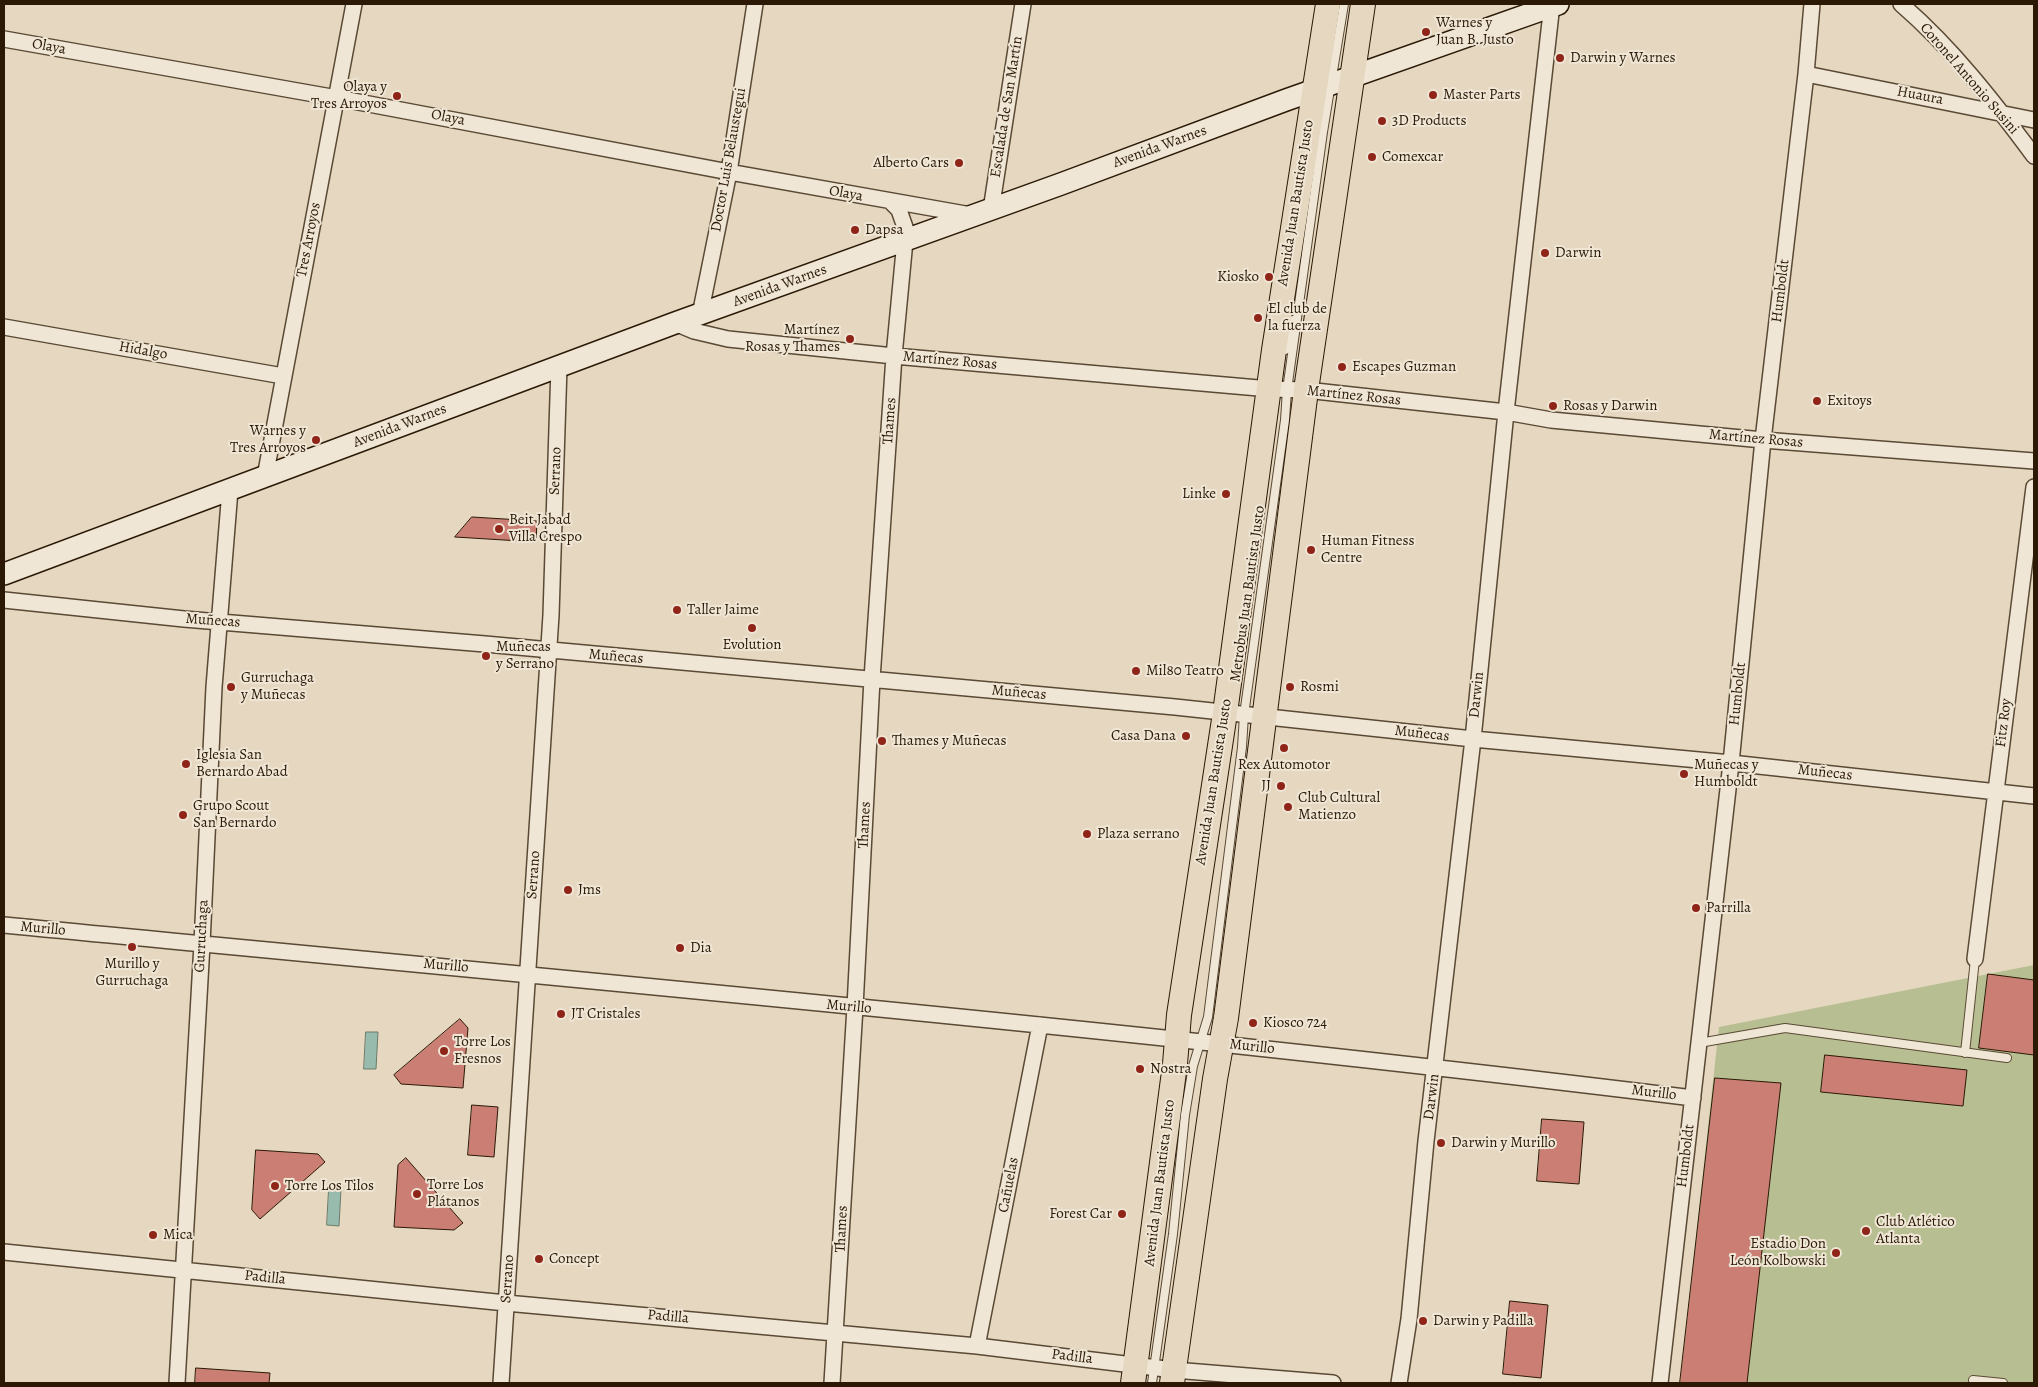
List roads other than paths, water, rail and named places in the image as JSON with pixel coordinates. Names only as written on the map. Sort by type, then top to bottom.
[{"type":"main road","name":"Avenida Juan Bautista Justo","points":[[1154,1374],[1176,1040],[1245,715],[1288,390],[1332,84],[1328,4]]},
{"type":"main road","name":"Avenida Juan Bautista Justo","points":[[1154,1374],[1210,1044],[1245,715],[1288,390],[1332,84],[1363,4]]},
{"type":"main road","name":"Avenida Warnes","points":[[4,574],[675,323],[983,213],[1554,4]]},
{"type":"street","name":"Tres Arroyos","points":[[265,477],[354,4]]},
{"type":"street","name":"Doctor Luis Belaustegui","points":[[700,315],[729,172],[755,4]]},
{"type":"street","name":"Escalada de San Martín","points":[[983,213],[1023,4]]},
{"type":"street","name":"Darwin","points":[[1399,1383],[1409,1319],[1435,1066],[1473,739],[1506,412],[1554,4]]},
{"type":"street","name":"Humboldt","points":[[1660,1383],[1731,763],[1812,4]]},
{"type":"street","name":"Coronel Antonio Susini","points":[[1901,4],[1942,43],[2001,112],[2034,156]]},
{"type":"street","name":"Olaya","points":[[4,39],[337,98],[891,202],[983,213]]},
{"type":"street","name":"Huaura","points":[[1806,74],[2034,120]]},
{"type":"street","points":[[891,202],[904,219],[905,241]]},
{"type":"street","name":"Thames","points":[[832,1383],[855,1007],[872,679],[894,356],[905,241]]},
{"type":"street","points":[[882,249],[895,255],[903,267]]},
{"type":"street","name":"Martínez Rosas","points":[[675,323],[728,339],[894,356],[1288,390],[1506,412],[1551,420],[1764,440],[2034,461]]},
{"type":"street","name":"Hidalgo","points":[[4,327],[283,376]]},
{"type":"street","name":"Serrano","points":[[501,1383],[549,651],[559,366]]},
{"type":"street","name":"Fitz Roy","points":[[1975,959],[2034,487]]},
{"type":"street","name":"Gurruchaga","points":[[177,1383],[202,944],[214,687],[230,490]]},
{"type":"street","name":"Muñecas","points":[[4,600],[220,622],[872,679],[1245,715],[1731,763],[2034,796]]},
{"type":"street","name":"Murillo","points":[[4,925],[1040,1024],[1210,1044],[1435,1066],[1693,1098]]},
{"type":"street","name":"Cañuelas","points":[[977,1346],[1040,1024]]},
{"type":"street","name":"Padilla","points":[[4,1252],[506,1303],[977,1346],[1154,1374],[1333,1383]]},
{"type":"lane","points":[[1288,390],[1302,282],[1344,4]]},
{"type":"lane","points":[[1284,354],[1302,282]]},
{"type":"lane","points":[[1281,363],[1288,390]]},
{"type":"lane","points":[[1966,1053],[1975,959]]},
{"type":"lane","points":[[1699,1043],[1785,1028],[2007,1058]]},
{"type":"lane","points":[[1152,1383],[1154,1374]]},
{"type":"lane","points":[[1973,1380],[2003,1383]]},
{"type":"place","name":"Warnes y Juan B. Justo","points":[[1426,32]]},
{"type":"place","name":"Darwin y Warnes","points":[[1560,58]]},
{"type":"place","name":"Master Parts","points":[[1433,95]]},
{"type":"place","name":"Olaya y Tres Arroyos","points":[[397,96]]},
{"type":"place","name":"3D Products","points":[[1382,121]]},
{"type":"place","name":"Comexcar","points":[[1372,157]]},
{"type":"place","name":"Alberto Cars","points":[[959,163]]},
{"type":"place","name":"Dapsa","points":[[855,230]]},
{"type":"place","name":"Darwin","points":[[1545,253]]},
{"type":"place","name":"Kiosko","points":[[1269,277]]},
{"type":"place","name":"El club de la fuerza","points":[[1258,318]]},
{"type":"place","name":"Martínez Rosas y Thames","points":[[850,339]]},
{"type":"place","name":"Escapes Guzman","points":[[1342,367]]},
{"type":"place","name":"Exitoys","points":[[1817,401]]},
{"type":"place","name":"Rosas y Darwin","points":[[1553,406]]},
{"type":"place","name":"Warnes y Tres Arroyos","points":[[316,440]]},
{"type":"place","name":"Linke","points":[[1226,494]]},
{"type":"place","name":"Beit Jabad Villa Crespo","points":[[499,529]]},
{"type":"place","name":"Human Fitness Centre","points":[[1311,550]]},
{"type":"place","name":"Taller Jaime","points":[[677,610]]},
{"type":"place","name":"Evolution","points":[[752,628]]},
{"type":"place","name":"Muñecas y Serrano","points":[[486,656]]},
{"type":"place","name":"Mil80 Teatro","points":[[1136,671]]},
{"type":"place","name":"Gurruchaga y Muñecas","points":[[231,687]]},
{"type":"place","name":"Rosmi","points":[[1290,687]]},
{"type":"place","name":"Casa Dana","points":[[1186,736]]},
{"type":"place","name":"Thames y Muñecas","points":[[882,741]]},
{"type":"place","name":"Rex Automotor","points":[[1284,748]]},
{"type":"place","name":"Iglesia San Bernardo Abad","points":[[186,764]]},
{"type":"place","name":"Muñecas y Humboldt","points":[[1684,774]]},
{"type":"place","name":"JJ","points":[[1281,786]]},
{"type":"place","name":"Club Cultural Matienzo","points":[[1288,807]]},
{"type":"place","name":"Grupo Scout San Bernardo","points":[[183,815]]},
{"type":"place","name":"Plaza serrano","points":[[1087,834]]},
{"type":"place","name":"Jms","points":[[568,890]]},
{"type":"place","name":"Parrilla","points":[[1696,908]]},
{"type":"place","name":"Murillo y Gurruchaga","points":[[132,947]]},
{"type":"place","name":"Dia","points":[[680,948]]},
{"type":"place","name":"JT Cristales","points":[[561,1014]]},
{"type":"place","name":"Kiosco 724","points":[[1253,1023]]},
{"type":"place","name":"Torre Los Fresnos","points":[[444,1051]]},
{"type":"place","name":"Nostra","points":[[1140,1069]]},
{"type":"place","name":"Darwin y Murillo","points":[[1441,1143]]},
{"type":"place","name":"Torre Los Tilos","points":[[275,1186]]},
{"type":"place","name":"Torre Los Plátanos","points":[[417,1194]]},
{"type":"place","name":"Forest Car","points":[[1122,1214]]},
{"type":"place","name":"Club Atlético Atlanta","points":[[1866,1231]]},
{"type":"place","name":"Mica","points":[[153,1235]]},
{"type":"place","name":"Estadio Don León Kolbowski","points":[[1836,1253]]},
{"type":"place","name":"Concept","points":[[539,1259]]},
{"type":"place","name":"Darwin y Padilla","points":[[1423,1321]]}]
